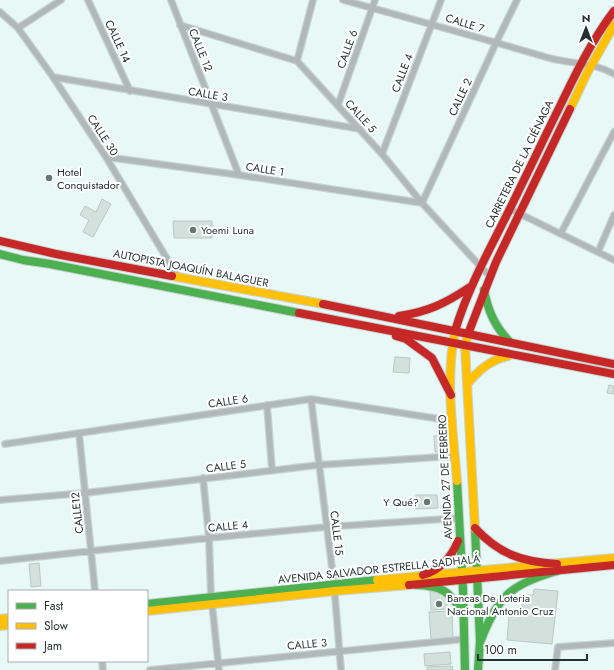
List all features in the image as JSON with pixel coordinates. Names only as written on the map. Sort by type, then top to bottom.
[{"type":"main road","name":"CARRETERA DE LA CIÉNAGA","points":[[455,331],[464,302],[480,266],[510,209],[581,63],[614,11]]},
{"type":"main road","name":"CARRETERA DE LA CIÉNAGA","points":[[468,334],[490,276],[592,64],[614,25]]},
{"type":"main road","name":"AUTOPISTA JOAQUÍN BALAGUER","points":[[0,241],[56,254],[379,315]]},
{"type":"main road","name":"AUTOPISTA JOAQUÍN BALAGUER","points":[[0,254],[23,260],[346,322]]},
{"type":"main road","points":[[379,315],[397,316],[422,313],[441,305],[470,287]]},
{"type":"main road","points":[[484,290],[488,310],[493,320],[502,335],[512,343]]},
{"type":"main road","points":[[379,315],[614,364]]},
{"type":"main road","points":[[346,322],[614,374]]},
{"type":"main road","points":[[346,322],[406,339],[432,358],[451,395]]},
{"type":"main road","name":"AVENIDA 27 DE FEBRERO","points":[[455,331],[452,343],[451,395],[456,456],[465,639],[465,670]]},
{"type":"main road","points":[[468,334],[465,346],[480,641],[478,670]]},
{"type":"main road","points":[[467,384],[479,370],[488,363],[496,358],[514,354]]},
{"type":"main road","points":[[475,528],[480,534],[506,554],[537,564],[557,567]]},
{"type":"main road","points":[[423,575],[440,569],[454,551],[459,538]]},
{"type":"main road","name":"AVENIDA SALVADOR ESTRELLA SADHALÁ","points":[[334,588],[462,581],[614,558]]},
{"type":"main road","name":"AVENIDA SALVADOR ESTRELLA SADHALÁ","points":[[148,604],[212,600],[334,588],[461,571],[614,565]]},
{"type":"main road","points":[[480,641],[494,610],[511,590],[557,567]]},
{"type":"main road","points":[[417,584],[440,587],[448,592],[458,604],[463,614]]},
{"type":"main road","name":"AVENIDA SALVADOR ESTRELLA SADHALÁ","points":[[148,611],[212,600]]},
{"type":"street","points":[[18,28],[61,0]]},
{"type":"street","name":"CALLE 14","points":[[88,0],[130,91]]},
{"type":"street","name":"CALLE 12","points":[[170,0],[239,175]]},
{"type":"street","points":[[297,61],[313,0]]},
{"type":"street","name":"CALLE 7","points":[[343,0],[560,61],[592,64],[614,74]]},
{"type":"street","name":"CALLE 6","points":[[338,105],[375,0]]},
{"type":"street","name":"CALLE 4","points":[[382,154],[441,0]]},
{"type":"street","name":"CALLE 2","points":[[422,202],[517,0]]},
{"type":"street","name":"CALLE 30","points":[[0,12],[18,28],[53,77],[106,157],[178,277]]},
{"type":"street","name":"CALLE 5","points":[[180,25],[297,61],[360,129],[422,202],[490,276]]},
{"type":"street","name":"CALLE 3","points":[[53,77],[360,129]]},
{"type":"street","points":[[561,233],[614,132]]},
{"type":"street","name":"CALLE 1","points":[[106,157],[422,202]]},
{"type":"street","points":[[510,209],[614,260]]},
{"type":"street","points":[[598,252],[614,215]]},
{"type":"street","name":"CALLE 6","points":[[5,444],[311,399],[453,421]]},
{"type":"street","name":"CALLE 15","points":[[311,399],[334,588],[341,670]]},
{"type":"street","points":[[267,405],[272,470]]},
{"type":"street","name":"CALLE12","points":[[79,433],[95,590]]},
{"type":"street","name":"CALLE 5","points":[[0,500],[85,493],[318,465],[456,456]]},
{"type":"street","points":[[203,478],[219,670]]},
{"type":"street","name":"CALLE 4","points":[[0,560],[91,552],[209,538],[326,527],[459,518]]},
{"type":"street","name":"CALLE 3","points":[[150,670],[218,662],[465,639]]},
{"type":"street","points":[[555,670],[558,647],[614,643]]},
{"type":"building","points":[[102,199],[111,204],[93,237],[83,232],[89,220],[80,215],[85,206],[96,212]]},
{"type":"building","name":"Yoemi Luna","points":[[173,221],[212,221],[212,238],[174,238]]},
{"type":"building","points":[[395,357],[410,358],[409,373],[393,372]]},
{"type":"building","points":[[609,385],[614,386],[614,394],[607,393]]},
{"type":"building","points":[[453,434],[454,451],[435,452],[434,436]]},
{"type":"building","name":"Y Qué?","points":[[416,495],[437,495],[438,508],[416,509]]},
{"type":"building","points":[[39,563],[41,586],[31,587],[29,564]]},
{"type":"building","points":[[534,589],[558,591],[552,644],[507,640],[509,616],[521,617],[523,599],[528,600],[528,595],[533,595]]},
{"type":"building","name":"Bancas De Loteria Nacional Antonio Cruz","points":[[430,591],[441,594],[447,600],[447,609],[431,610]]},
{"type":"building","points":[[452,611],[453,638],[431,639],[429,612]]},
{"type":"building","points":[[450,652],[451,664],[425,666],[424,654]]},
{"type":"building","points":[[452,666],[453,670],[427,670],[427,667]]},
{"type":"traffic: fast","points":[[0,254],[23,260],[299,313]]},
{"type":"traffic: fast","points":[[484,290],[493,318],[500,330],[510,342]]},
{"type":"traffic: fast","points":[[457,481],[463,589],[465,670]]},
{"type":"traffic: fast","points":[[475,529],[480,641],[478,670]]},
{"type":"traffic: fast","points":[[481,640],[494,612],[500,602],[508,594],[528,581],[557,571]]},
{"type":"traffic: fast","points":[[148,604],[377,580]]},
{"type":"traffic: fast","points":[[417,585],[439,588],[449,594],[462,612]]},
{"type":"traffic: slow","points":[[570,109],[587,73],[614,25]]},
{"type":"traffic: slow","points":[[172,276],[323,304]]},
{"type":"traffic: slow","points":[[455,331],[452,349],[450,387],[457,481]]},
{"type":"traffic: slow","points":[[468,334],[465,346],[475,529]]},
{"type":"traffic: slow","points":[[467,384],[485,366],[508,356]]},
{"type":"traffic: slow","points":[[377,580],[614,558]]},
{"type":"traffic: slow","points":[[148,611],[335,591],[409,585]]},
{"type":"traffic: slow","points":[[0,619],[8,618]]},
{"type":"traffic: slow","points":[[0,626],[8,625]]},
{"type":"traffic: jam","points":[[455,331],[468,294],[484,259],[511,208],[572,81],[591,45],[614,11]]},
{"type":"traffic: jam","points":[[468,334],[496,262],[570,109]]},
{"type":"traffic: jam","points":[[0,241],[56,254],[172,276]]},
{"type":"traffic: jam","points":[[399,316],[419,312],[436,306],[453,298],[470,287]]},
{"type":"traffic: jam","points":[[323,304],[614,364]]},
{"type":"traffic: jam","points":[[299,313],[614,374]]},
{"type":"traffic: jam","points":[[396,336],[406,339],[432,358],[451,395]]},
{"type":"traffic: jam","points":[[475,528],[493,544],[512,555],[522,559],[557,564]]},
{"type":"traffic: jam","points":[[423,575],[440,567],[449,558],[458,541]]},
{"type":"traffic: jam","points":[[409,585],[614,565]]},
{"type":"place","name":"Hotel Conquistador","points":[[49,178]]},
{"type":"place","name":"Yoemi Luna","points":[[193,230]]},
{"type":"place","name":"Y Qué?","points":[[427,502]]},
{"type":"place","name":"Bancas De Loteria Nacional Antonio Cruz","points":[[439,604]]}]
